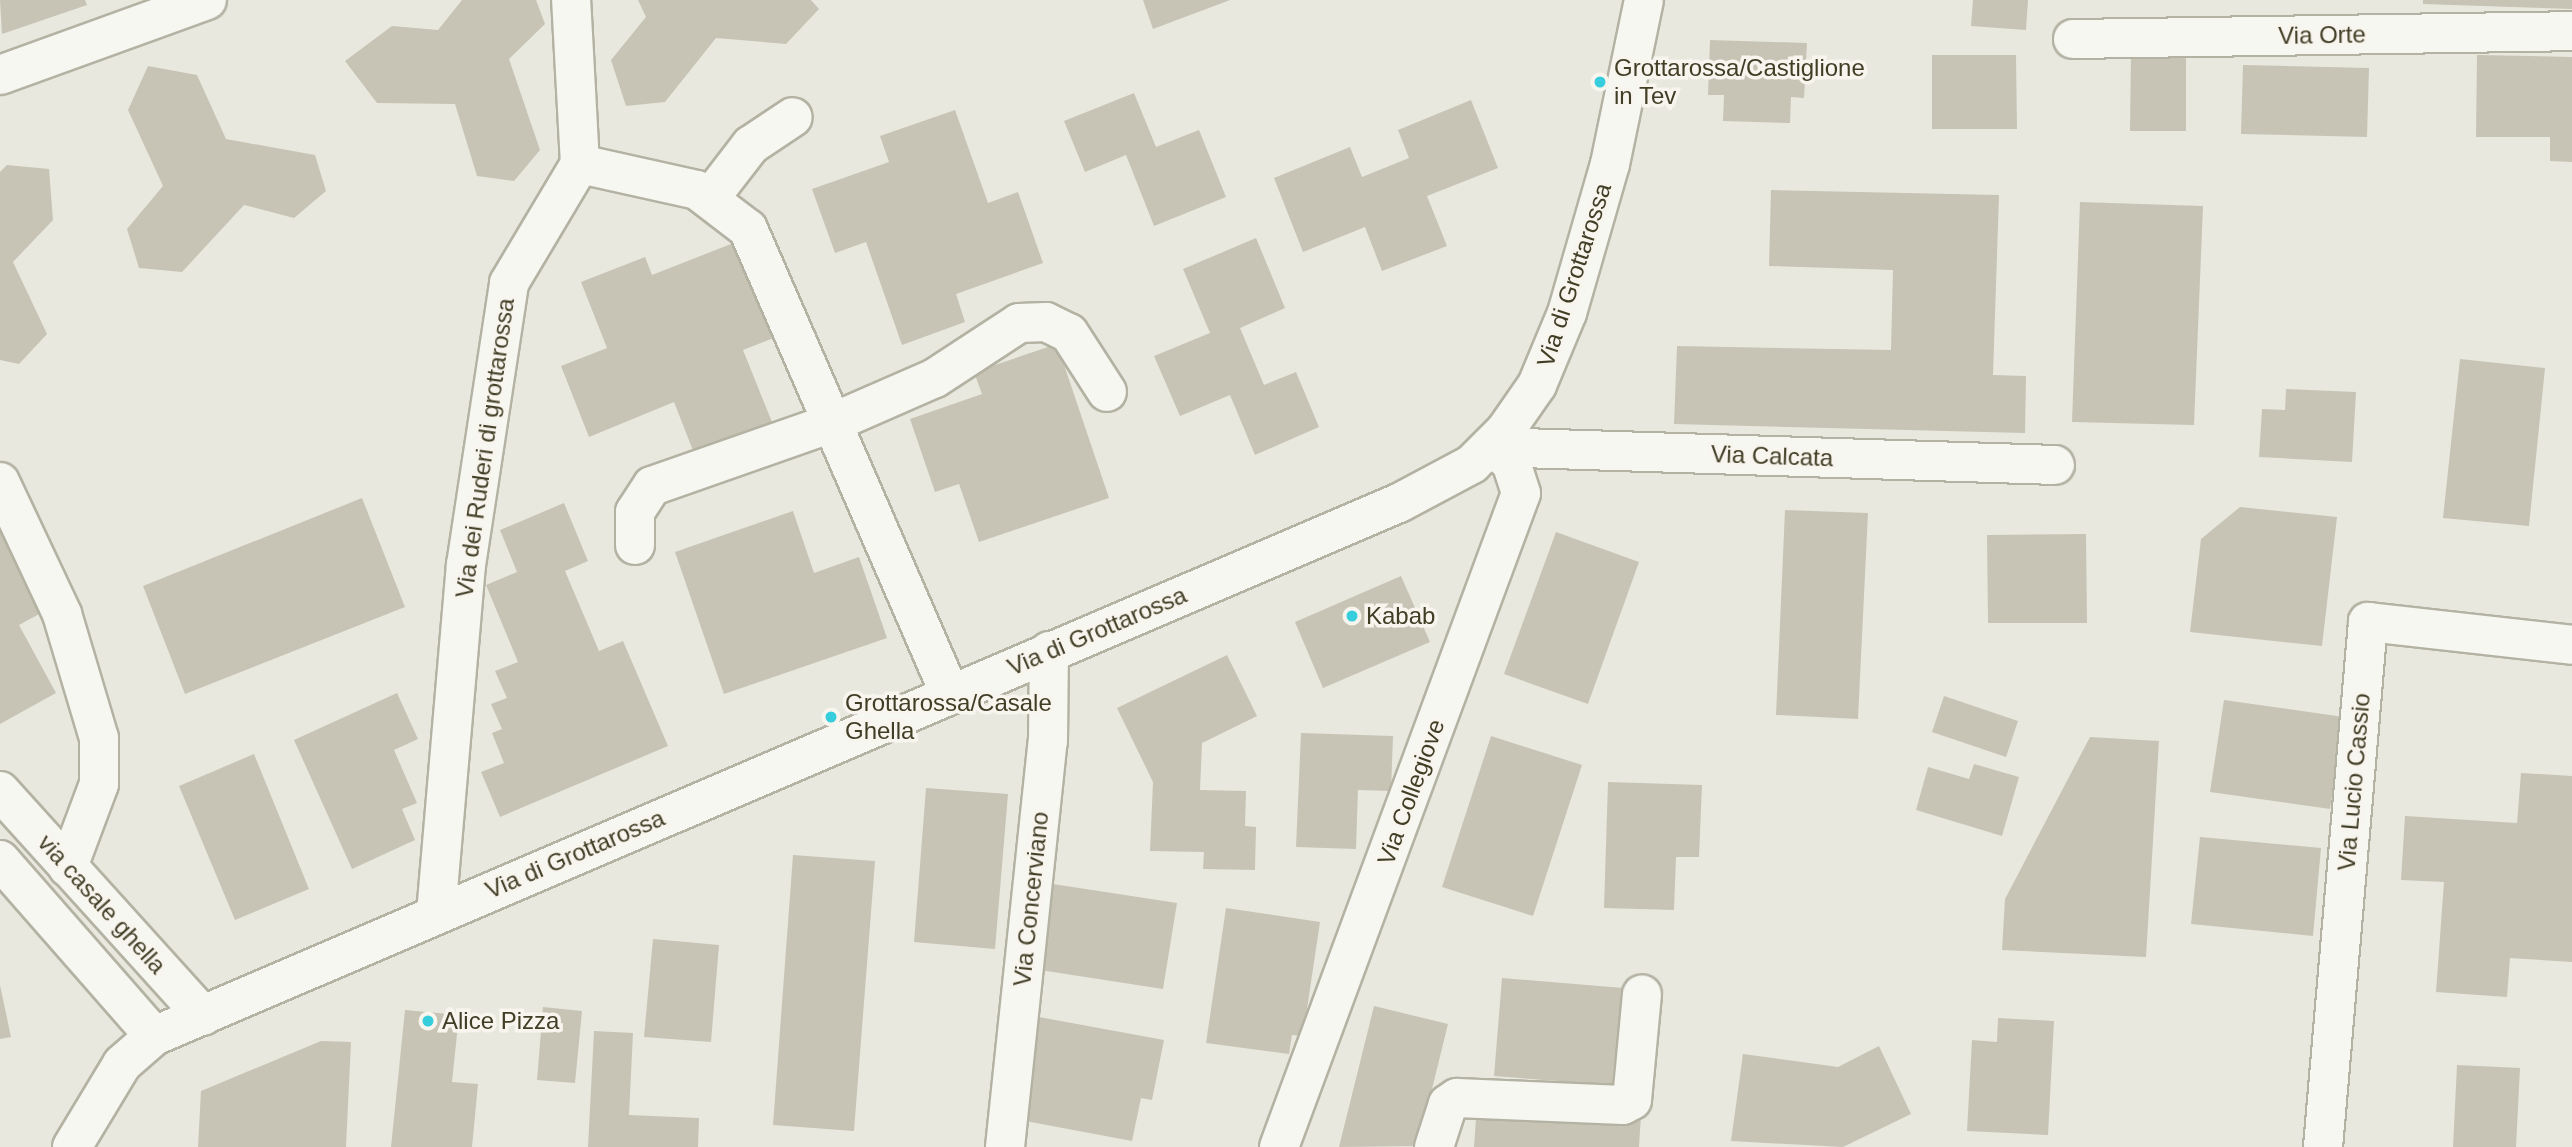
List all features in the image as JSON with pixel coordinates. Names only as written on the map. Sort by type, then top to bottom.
[{"type":"street","points":[[0,75],[207,0]]},
{"type":"street","points":[[571,0],[580,163],[697,190],[748,229],[950,694]]},
{"type":"street","name":"Via di Grottarossa","points":[[72,1147],[122,1064],[154,1036],[1399,503],[1458,473],[1490,447],[1537,385],[1567,313],[1610,164],[1644,0]]},
{"type":"street","name":"Via Orte","points":[[2073,39],[2572,31]]},
{"type":"street","points":[[710,198],[751,145],[793,117]]},
{"type":"street","name":"Via dei Ruderi di grottarossa","points":[[436,914],[466,565],[509,284],[580,163]]},
{"type":"street","points":[[635,545],[635,512],[652,486],[832,423],[935,378],[1020,323],[1046,322],[1069,333],[1107,392]]},
{"type":"street","name":"Via Calcata","points":[[1490,447],[2055,465]]},
{"type":"street","name":"Via Collegiove","points":[[1279,1147],[1521,493],[1511,462],[1490,447]]},
{"type":"street","points":[[0,482],[62,614],[99,738],[99,784],[68,867]]},
{"type":"street","name":"Via Lucio Cassio","points":[[2323,1147],[2368,622],[2572,645]]},
{"type":"street","name":"Via Concerviano","points":[[1005,1147],[1048,741],[1049,651]]},
{"type":"street","name":"via casale ghella","points":[[0,792],[203,1016]]},
{"type":"street","name":"via casale ghella","points":[[0,860],[154,1036]]},
{"type":"street","points":[[1434,1147],[1448,1104],[1457,1098],[1623,1105],[1632,1100],[1643,995]]},
{"type":"building","points":[[0,0],[85,0],[87,5],[2,34]]},
{"type":"building","points":[[462,0],[536,0],[545,24],[509,59],[540,150],[514,181],[477,176],[455,104],[377,103],[345,61],[392,26],[438,30]]},
{"type":"building","points":[[638,0],[811,0],[819,9],[786,44],[716,38],[665,102],[626,106],[611,60],[646,17]]},
{"type":"building","points":[[1143,0],[1230,0],[1153,29]]},
{"type":"building","points":[[1973,0],[2028,0],[2026,30],[1971,26]]},
{"type":"building","points":[[2423,0],[2572,0],[2572,9],[2423,4]]},
{"type":"building","points":[[1710,40],[1807,43],[1804,98],[1791,97],[1790,123],[1723,121],[1724,95],[1708,95]]},
{"type":"building","points":[[2131,53],[2186,54],[2186,131],[2130,131]]},
{"type":"building","points":[[1932,55],[2016,55],[2017,129],[1932,129]]},
{"type":"building","points":[[2477,55],[2572,57],[2572,162],[2550,161],[2550,137],[2476,137]]},
{"type":"building","points":[[2243,65],[2369,68],[2367,137],[2241,134]]},
{"type":"building","points":[[148,66],[197,75],[226,139],[315,155],[326,191],[294,218],[244,205],[182,272],[139,268],[127,229],[163,186],[128,110]]},
{"type":"building","points":[[1134,93],[1156,147],[1199,130],[1226,197],[1154,226],[1126,155],[1085,172],[1064,121]]},
{"type":"building","points":[[1471,100],[1498,168],[1427,196],[1447,246],[1382,271],[1365,227],[1303,252],[1274,178],[1350,147],[1362,177],[1409,158],[1398,130]]},
{"type":"building","points":[[955,110],[988,203],[1018,192],[1043,263],[956,294],[965,322],[902,345],[866,242],[835,253],[812,189],[889,162],[880,136]]},
{"type":"building","points":[[7,165],[49,169],[53,220],[13,262],[47,334],[19,364],[0,360],[0,172]]},
{"type":"building","points":[[1771,190],[1999,195],[1993,375],[2026,376],[2025,433],[1674,424],[1677,346],[1891,350],[1893,270],[1769,266]]},
{"type":"building","points":[[2080,202],[2203,206],[2194,425],[2072,422]]},
{"type":"building","points":[[1256,238],[1285,308],[1240,328],[1264,385],[1296,372],[1319,427],[1255,455],[1230,395],[1180,416],[1154,356],[1210,333],[1183,269]]},
{"type":"building","points":[[741,240],[779,336],[743,350],[772,422],[694,453],[674,402],[589,437],[561,366],[607,348],[581,282],[645,257],[652,275]]},
{"type":"building","points":[[1057,344],[1109,498],[979,542],[959,484],[935,492],[910,419],[982,394],[974,372]]},
{"type":"building","points":[[2460,359],[2545,368],[2529,526],[2443,518]]},
{"type":"building","points":[[2286,389],[2356,392],[2352,462],[2259,457],[2262,409],[2285,410]]},
{"type":"building","points":[[362,498],[405,607],[185,694],[143,586]]},
{"type":"building","points":[[564,503],[588,561],[565,571],[599,651],[623,641],[668,746],[500,817],[481,772],[504,763],[492,733],[502,729],[491,704],[507,698],[495,671],[518,662],[486,585],[517,572],[500,530]]},
{"type":"building","points":[[2240,507],[2337,517],[2322,646],[2190,632],[2201,539]]},
{"type":"building","points":[[1785,510],[1868,513],[1858,719],[1776,715]]},
{"type":"building","points":[[793,511],[814,573],[859,557],[887,638],[724,694],[675,552]]},
{"type":"building","points":[[0,513],[52,607],[19,625],[56,693],[0,724]]},
{"type":"building","points":[[1556,532],[1639,562],[1588,704],[1504,674]]},
{"type":"building","points":[[2086,534],[2087,623],[1988,623],[1987,535]]},
{"type":"building","points":[[1401,576],[1430,642],[1323,688],[1295,622]]},
{"type":"building","points":[[1227,655],[1257,716],[1202,743],[1200,790],[1246,791],[1245,826],[1256,827],[1255,870],[1203,869],[1204,852],[1150,851],[1153,782],[1117,708]]},
{"type":"building","points":[[397,693],[418,739],[394,750],[417,803],[402,809],[415,840],[352,869],[294,740]]},
{"type":"building","points":[[1944,696],[2018,721],[2006,757],[1932,732]]},
{"type":"building","points":[[2224,700],[2344,717],[2330,809],[2210,792]]},
{"type":"building","points":[[1301,733],[1393,736],[1391,791],[1358,790],[1356,849],[1296,847]]},
{"type":"building","points":[[1491,736],[1582,765],[1533,916],[1442,887]]},
{"type":"building","points":[[2090,737],[2159,741],[2146,957],[2002,950],[2005,899]]},
{"type":"building","points":[[254,754],[309,889],[235,920],[179,786]]},
{"type":"building","points":[[1974,764],[2019,777],[2002,836],[1916,810],[1928,767],[1969,779]]},
{"type":"building","points":[[2521,773],[2572,776],[2572,962],[2510,958],[2507,997],[2436,992],[2444,882],[2401,880],[2405,816],[2517,823]]},
{"type":"building","points":[[1608,782],[1702,785],[1699,857],[1676,857],[1674,910],[1604,908]]},
{"type":"building","points":[[926,788],[1008,794],[995,949],[914,942]]},
{"type":"building","points":[[2200,837],[2321,848],[2313,936],[2191,924]]},
{"type":"building","points":[[793,855],[875,861],[854,1131],[773,1125]]},
{"type":"building","points":[[1053,884],[1177,903],[1163,989],[1040,970]]},
{"type":"building","points":[[1226,908],[1320,922],[1303,1036],[1292,1035],[1289,1054],[1206,1043]]},
{"type":"building","points":[[653,939],[719,945],[711,1042],[644,1037]]},
{"type":"building","points":[[1502,978],[1635,989],[1626,1098],[1556,1092],[1557,1081],[1494,1076]]},
{"type":"building","points":[[0,985],[11,1037],[0,1039]]},
{"type":"building","points":[[1374,1006],[1448,1024],[1418,1146],[1339,1147]]},
{"type":"building","points":[[543,1007],[582,1011],[575,1083],[537,1080]]},
{"type":"building","points":[[405,1010],[459,1015],[452,1082],[478,1084],[472,1147],[391,1147]]},
{"type":"building","points":[[1039,1017],[1164,1040],[1152,1100],[1141,1098],[1132,1141],[1020,1120]]},
{"type":"building","points":[[1998,1018],[2054,1021],[2048,1135],[1967,1131],[1972,1040],[1997,1042]]},
{"type":"building","points":[[594,1031],[633,1033],[629,1115],[699,1118],[698,1147],[588,1147]]},
{"type":"building","points":[[321,1041],[351,1042],[346,1147],[198,1147],[201,1091]]},
{"type":"building","points":[[1879,1046],[1911,1114],[1843,1147],[1731,1141],[1743,1054],[1838,1067]]},
{"type":"building","points":[[2457,1065],[2520,1068],[2516,1147],[2453,1147]]},
{"type":"building","points":[[1477,1104],[1641,1115],[1639,1147],[1474,1147]]},
{"type":"place","name":"Grottarossa/Castiglione in Tev","points":[[1600,82]]},
{"type":"place","name":"Kabab","points":[[1352,616]]},
{"type":"place","name":"Grottarossa/Casale Ghella","points":[[831,717]]},
{"type":"place","name":"Alice Pizza","points":[[428,1021]]}]
